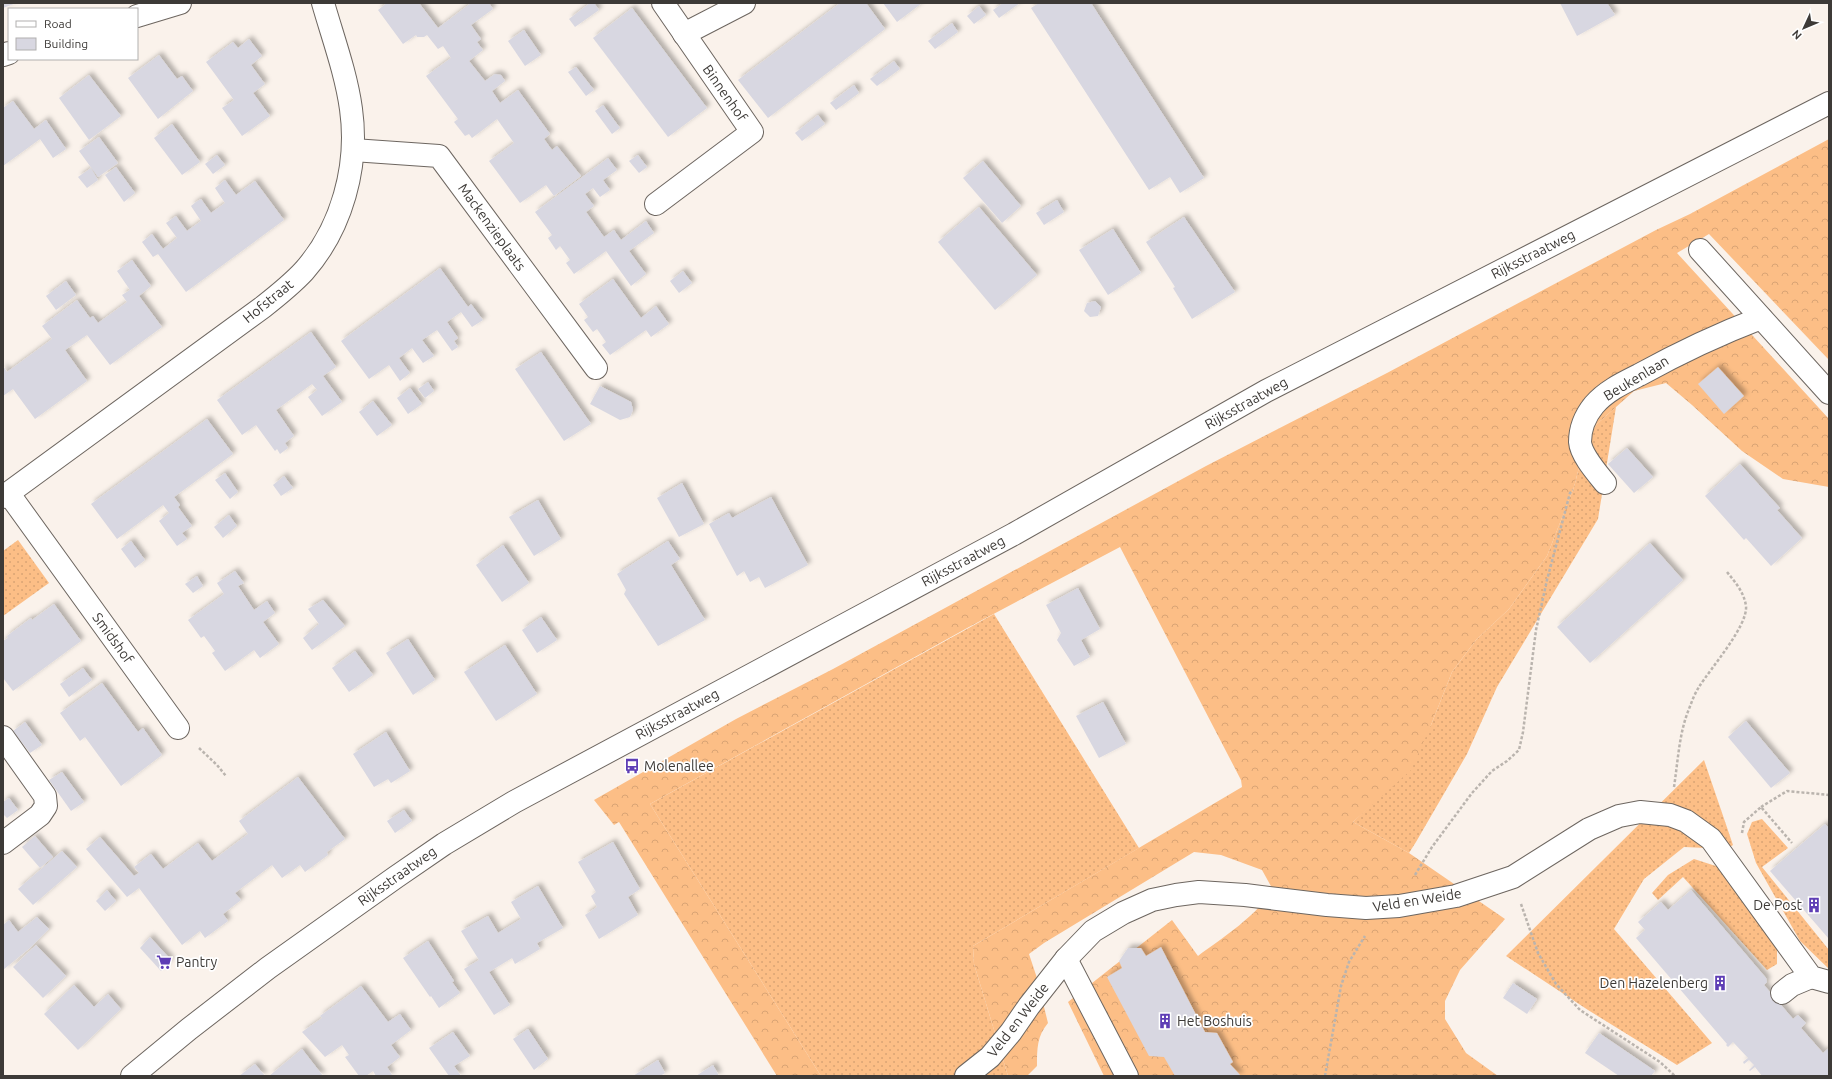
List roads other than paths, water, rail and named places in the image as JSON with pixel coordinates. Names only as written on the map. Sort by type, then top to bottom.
[{"type":"street","points":[[138,16],[180,3]]},
{"type":"street","name":"Hofstraat","points":[[6,496],[285,289],[314,258],[330,232],[344,201],[353,150],[350,102],[343,71],[322,3]]},
{"type":"street","name":"Binnenhof","points":[[656,204],[752,132],[663,3]]},
{"type":"street","points":[[684,34],[744,3]]},
{"type":"street","name":"Rijksstraatweg","points":[[132,1076],[189,1029],[281,958],[426,856],[514,802],[1014,534],[1266,391],[1829,103]]},
{"type":"street","name":"Mackenzieplaats","points":[[353,150],[439,156],[596,368]]},
{"type":"street","points":[[1700,250],[1829,393]]},
{"type":"street","name":"Beukenlaan","points":[[1600,477],[1589,463],[1580,443],[1582,423],[1594,406],[1607,393],[1668,359],[1711,338],[1761,318]]},
{"type":"street","name":"Smidshof","points":[[6,496],[178,728]]},
{"type":"street","points":[[3,737],[44,796],[46,806],[40,815],[3,843]]},
{"type":"street","name":"Veld en Weide","points":[[966,1076],[990,1057],[1011,1032],[1029,1006],[1066,959],[1093,931],[1107,922],[1152,900],[1199,892],[1246,895],[1327,905],[1366,908],[1393,906],[1456,896],[1513,877],[1589,829],[1619,816],[1640,812],[1670,815],[1686,821],[1711,839],[1820,980],[1792,985],[1782,993]]},
{"type":"street","points":[[1066,959],[1127,1076]]},
{"type":"place","name":"Molenallee","points":[[632,766]]},
{"type":"place","name":"De Post","points":[[1814,905]]},
{"type":"place","name":"Pantry","points":[[164,962]]},
{"type":"place","name":"Den Hazelenberg","points":[[1720,983]]},
{"type":"place","name":"Het Boshuis","points":[[1165,1021]]}]
